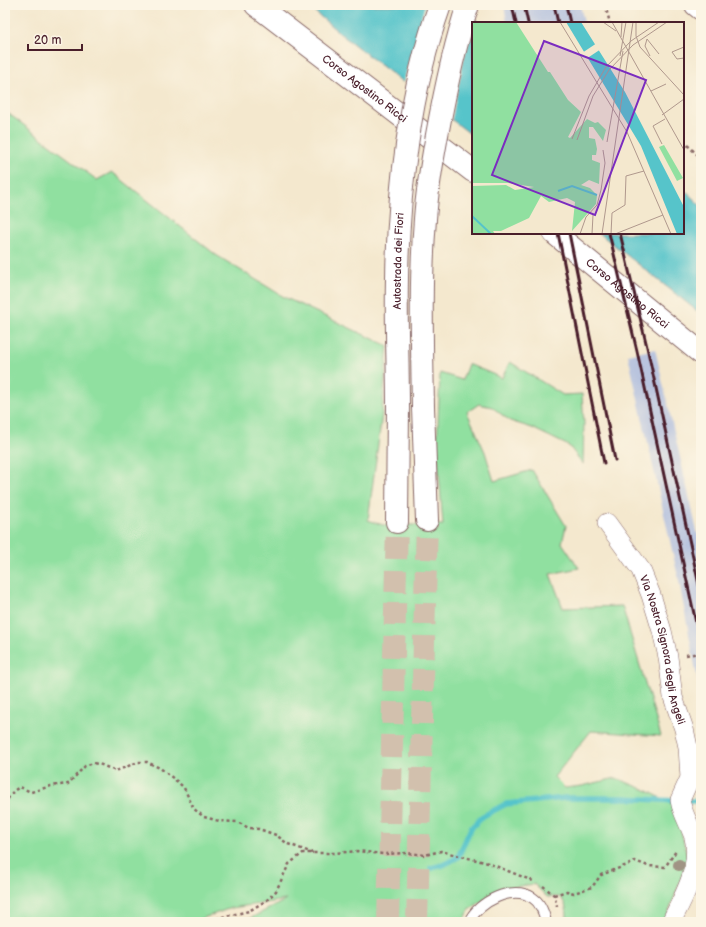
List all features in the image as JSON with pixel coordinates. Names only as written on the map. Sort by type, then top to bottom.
[{"type":"main road","name":"Corso Agostino Ricci","points":[[256,5],[472,170]]},
{"type":"main road","name":"Autostrada dei Fiori","points":[[397,522],[397,279],[399,225],[406,153],[418,84],[440,5]]},
{"type":"main road","points":[[426,520],[422,282],[425,218],[433,157],[444,98],[460,29],[468,5]]},
{"type":"main road","points":[[696,5],[701,9]]},
{"type":"main road","name":"Corso Agostino Ricci","points":[[555,234],[701,353]]},
{"type":"street","name":"Via Nostra Signora degli Angeli","points":[[607,523],[641,570],[651,595],[668,657],[673,697],[684,729],[688,747],[690,778],[680,800],[694,840],[695,863],[688,885],[672,922]]},
{"type":"lane","points":[[469,922],[485,902],[511,893],[525,894],[534,898],[541,906],[546,922]]},
{"type":"path","points":[[604,5],[610,22]]},
{"type":"path","points":[[684,142],[701,158]]},
{"type":"path","points":[[694,654],[701,653]]},
{"type":"path","points":[[5,811],[5,805],[9,797],[14,791],[20,788],[31,792],[51,786],[68,784],[86,766],[93,763],[116,771],[143,761],[160,768],[166,774],[170,775],[179,782],[184,788],[194,809],[204,817],[219,821],[237,822],[249,828],[260,829],[276,835],[288,844],[317,854]]},
{"type":"path","points":[[210,922],[218,918],[249,910],[262,903],[276,891],[289,864],[303,853],[317,854],[351,851],[383,854],[408,853],[425,855],[441,851],[488,863],[520,875],[542,886],[554,895],[567,891],[574,893],[592,886],[601,874],[626,866],[635,861],[648,866],[665,867],[679,848],[682,847],[690,859],[695,863]]},
{"type":"shaded area","points":[[504,5],[580,5],[584,22],[507,22]]},
{"type":"shaded area","points":[[655,349],[701,548],[701,698],[679,581],[628,355]]},
{"type":"green space","points":[[5,111],[97,180],[112,172],[216,255],[284,297],[388,346],[382,414],[368,520],[383,525],[443,525],[437,448],[440,373],[462,380],[468,364],[502,378],[510,362],[563,395],[582,394],[584,423],[583,464],[569,446],[532,428],[510,421],[492,407],[479,404],[467,412],[485,452],[494,481],[532,470],[566,526],[562,543],[579,568],[550,574],[563,608],[622,606],[661,736],[591,731],[554,777],[565,788],[582,786],[616,778],[646,790],[675,805],[688,860],[665,922],[567,922],[567,912],[560,897],[547,897],[534,884],[500,889],[470,909],[463,922],[243,922],[286,900],[231,908],[192,922],[5,922]]},
{"type":"water","points":[[307,5],[456,5],[478,22],[472,22],[472,135],[343,36]]},
{"type":"water","points":[[684,190],[701,206],[701,314],[600,234],[684,234]]},
{"type":"pier","points":[[425,5],[459,5],[476,18],[474,22],[472,22],[472,31],[464,57],[451,122],[403,85]]},
{"type":"waterway","points":[[431,868],[443,865],[458,857],[471,828],[483,816],[506,804],[566,798],[624,798],[677,801]]},
{"type":"waterway","points":[[687,801],[701,801]]},
{"type":"tunnel","points":[[417,922],[427,520]]},
{"type":"tunnel","points":[[388,922],[397,522]]},
{"type":"railway","points":[[512,5],[516,22]]},
{"type":"railway","points":[[524,5],[528,22]]},
{"type":"railway","points":[[554,5],[558,22]]},
{"type":"railway","points":[[566,5],[570,22]]},
{"type":"railway","points":[[558,234],[604,463]]},
{"type":"railway","points":[[569,234],[615,460]]},
{"type":"railway","points":[[609,234],[637,351],[701,646]]},
{"type":"railway","points":[[620,234],[647,347],[701,594]]}]
